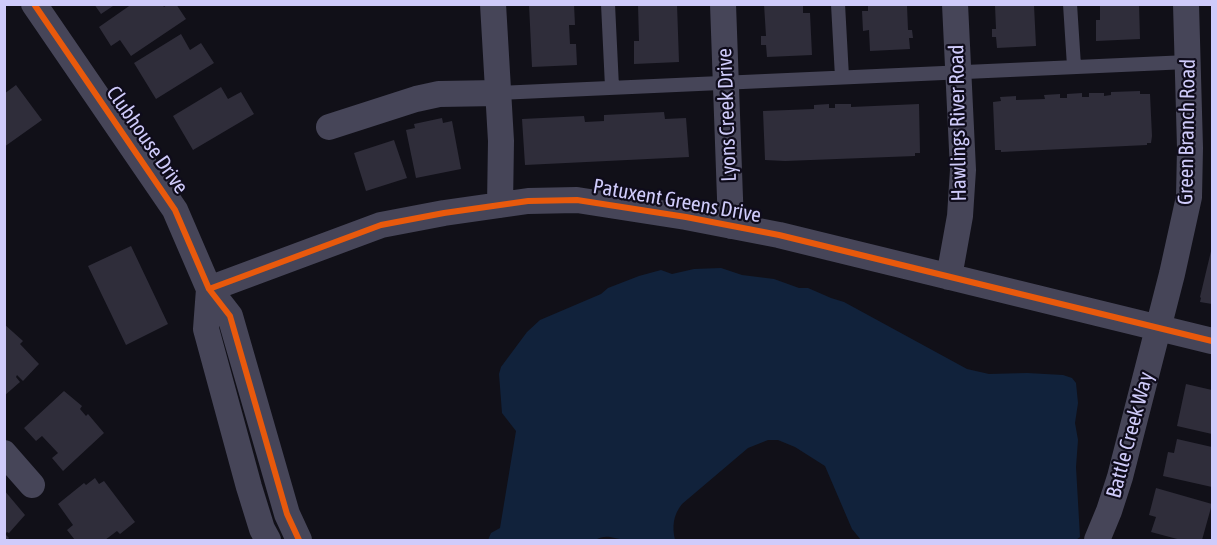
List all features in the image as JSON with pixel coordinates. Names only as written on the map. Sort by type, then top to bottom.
[{"type":"street","name":"Clubhouse Drive","points":[[34,4],[175,210],[209,289],[230,316],[287,514],[299,540]]},
{"type":"street","points":[[493,4],[501,141],[500,205]]},
{"type":"street","name":"Lyons Creek Drive","points":[[723,4],[731,226]]},
{"type":"street","name":"Hawlings River Road","points":[[949,277],[960,216],[963,170],[955,4]]},
{"type":"street","name":"Green Branch Road","points":[[1157,328],[1173,274],[1189,197],[1186,4]]},
{"type":"street","points":[[329,127],[416,99],[439,94],[498,93]]},
{"type":"street","name":"Patuxent Greens Drive","points":[[209,289],[381,225],[528,201],[578,200],[779,235],[1212,341]]},
{"type":"street","name":"Clubhouse Drive","points":[[209,289],[206,329],[249,487],[262,530],[268,540]]},
{"type":"street","name":"Battle Creek Way","points":[[1097,540],[1120,477],[1157,328]]},
{"type":"street","points":[[4,453],[32,485]]},
{"type":"lane","points":[[608,4],[612,87]]},
{"type":"lane","points":[[838,4],[842,77]]},
{"type":"lane","points":[[1070,4],[1074,66]]},
{"type":"lane","points":[[498,93],[1188,62]]},
{"type":"water","points":[[721,268],[742,275],[774,279],[799,288],[808,288],[844,302],[967,369],[989,374],[1027,373],[1063,375],[1072,378],[1076,383],[1078,403],[1075,423],[1078,440],[1076,467],[1080,537],[1076,540],[861,540],[852,529],[825,466],[795,447],[778,440],[768,440],[748,448],[682,504],[674,521],[675,540],[651,542],[607,537],[595,540],[488,540],[491,533],[500,528],[516,431],[502,413],[499,374],[501,367],[527,332],[540,320],[639,276],[661,270],[672,274],[694,269]]},
{"type":"building","points":[[94,4],[116,4],[101,14]]},
{"type":"building","points":[[132,4],[162,4],[164,7],[168,4],[176,4],[186,19],[131,56],[120,40],[111,46],[99,27]]},
{"type":"building","points":[[529,4],[574,4],[575,25],[569,25],[570,44],[576,44],[577,65],[532,67]]},
{"type":"building","points":[[638,4],[677,4],[679,62],[634,64],[634,41],[639,41]]},
{"type":"building","points":[[764,4],[803,4],[803,13],[810,13],[812,55],[767,57],[766,45],[761,45],[761,36],[766,36]]},
{"type":"building","points":[[1100,4],[1139,4],[1140,39],[1096,41],[1096,20],[1100,20]]},
{"type":"building","points":[[868,5],[907,5],[908,30],[912,30],[913,38],[909,38],[910,49],[870,51],[869,30],[863,31],[862,11],[868,11]]},
{"type":"building","points":[[995,5],[1034,5],[1036,46],[997,48],[996,37],[992,37],[992,29],[996,29]]},
{"type":"building","points":[[181,34],[190,50],[201,43],[214,63],[156,99],[134,63]]},
{"type":"building","points":[[16,85],[42,120],[4,147],[4,94]]},
{"type":"building","points":[[221,87],[228,99],[241,92],[254,114],[193,150],[173,116]]},
{"type":"building","points":[[1140,91],[1140,94],[1150,94],[1152,136],[1151,143],[1147,145],[1001,152],[1001,150],[995,150],[993,102],[1001,101],[1000,97],[1016,96],[1016,100],[1045,99],[1044,95],[1060,94],[1060,98],[1067,98],[1067,94],[1082,93],[1082,97],[1089,97],[1089,93],[1104,93],[1104,96],[1111,95],[1111,92]]},
{"type":"building","points":[[829,104],[829,108],[835,108],[835,104],[851,104],[851,107],[919,104],[920,153],[915,153],[915,156],[765,160],[763,111],[814,109],[814,105]]},
{"type":"building","points":[[664,112],[665,119],[686,118],[689,157],[525,165],[522,119],[584,116],[585,122],[604,121],[604,115]]},
{"type":"building","points":[[442,118],[443,123],[452,121],[461,169],[416,178],[406,130],[415,128],[414,124]]},
{"type":"building","points":[[394,140],[407,178],[366,191],[354,153]]},
{"type":"building","points":[[131,246],[168,324],[126,345],[88,266]]},
{"type":"building","points":[[1212,247],[1212,304],[1200,302],[1200,297]]},
{"type":"building","points":[[4,324],[23,341],[20,344],[39,364],[23,381],[17,375],[20,382],[4,396]]},
{"type":"building","points":[[1186,384],[1212,390],[1212,434],[1177,426]]},
{"type":"building","points":[[64,391],[82,406],[80,409],[86,416],[88,414],[104,433],[63,471],[52,458],[58,453],[42,436],[36,441],[24,428]]},
{"type":"building","points":[[1177,439],[1212,447],[1212,487],[1163,476],[1168,452],[1174,453]]},
{"type":"building","points":[[95,478],[99,484],[104,481],[135,522],[120,534],[117,531],[105,540],[75,540],[67,530],[73,525],[58,504],[84,483],[86,485]]},
{"type":"building","points":[[1156,488],[1212,504],[1202,540],[1181,540],[1151,532],[1156,517],[1149,515]]},
{"type":"building","points":[[4,490],[25,515],[9,533],[5,534],[9,538],[7,540],[4,540]]},
{"type":"cycle path","points":[[34,4],[175,210],[209,289],[230,316],[287,514],[299,540]]},
{"type":"cycle path","points":[[209,289],[381,225],[528,201],[577,200],[686,217],[779,235],[1212,341]]}]
